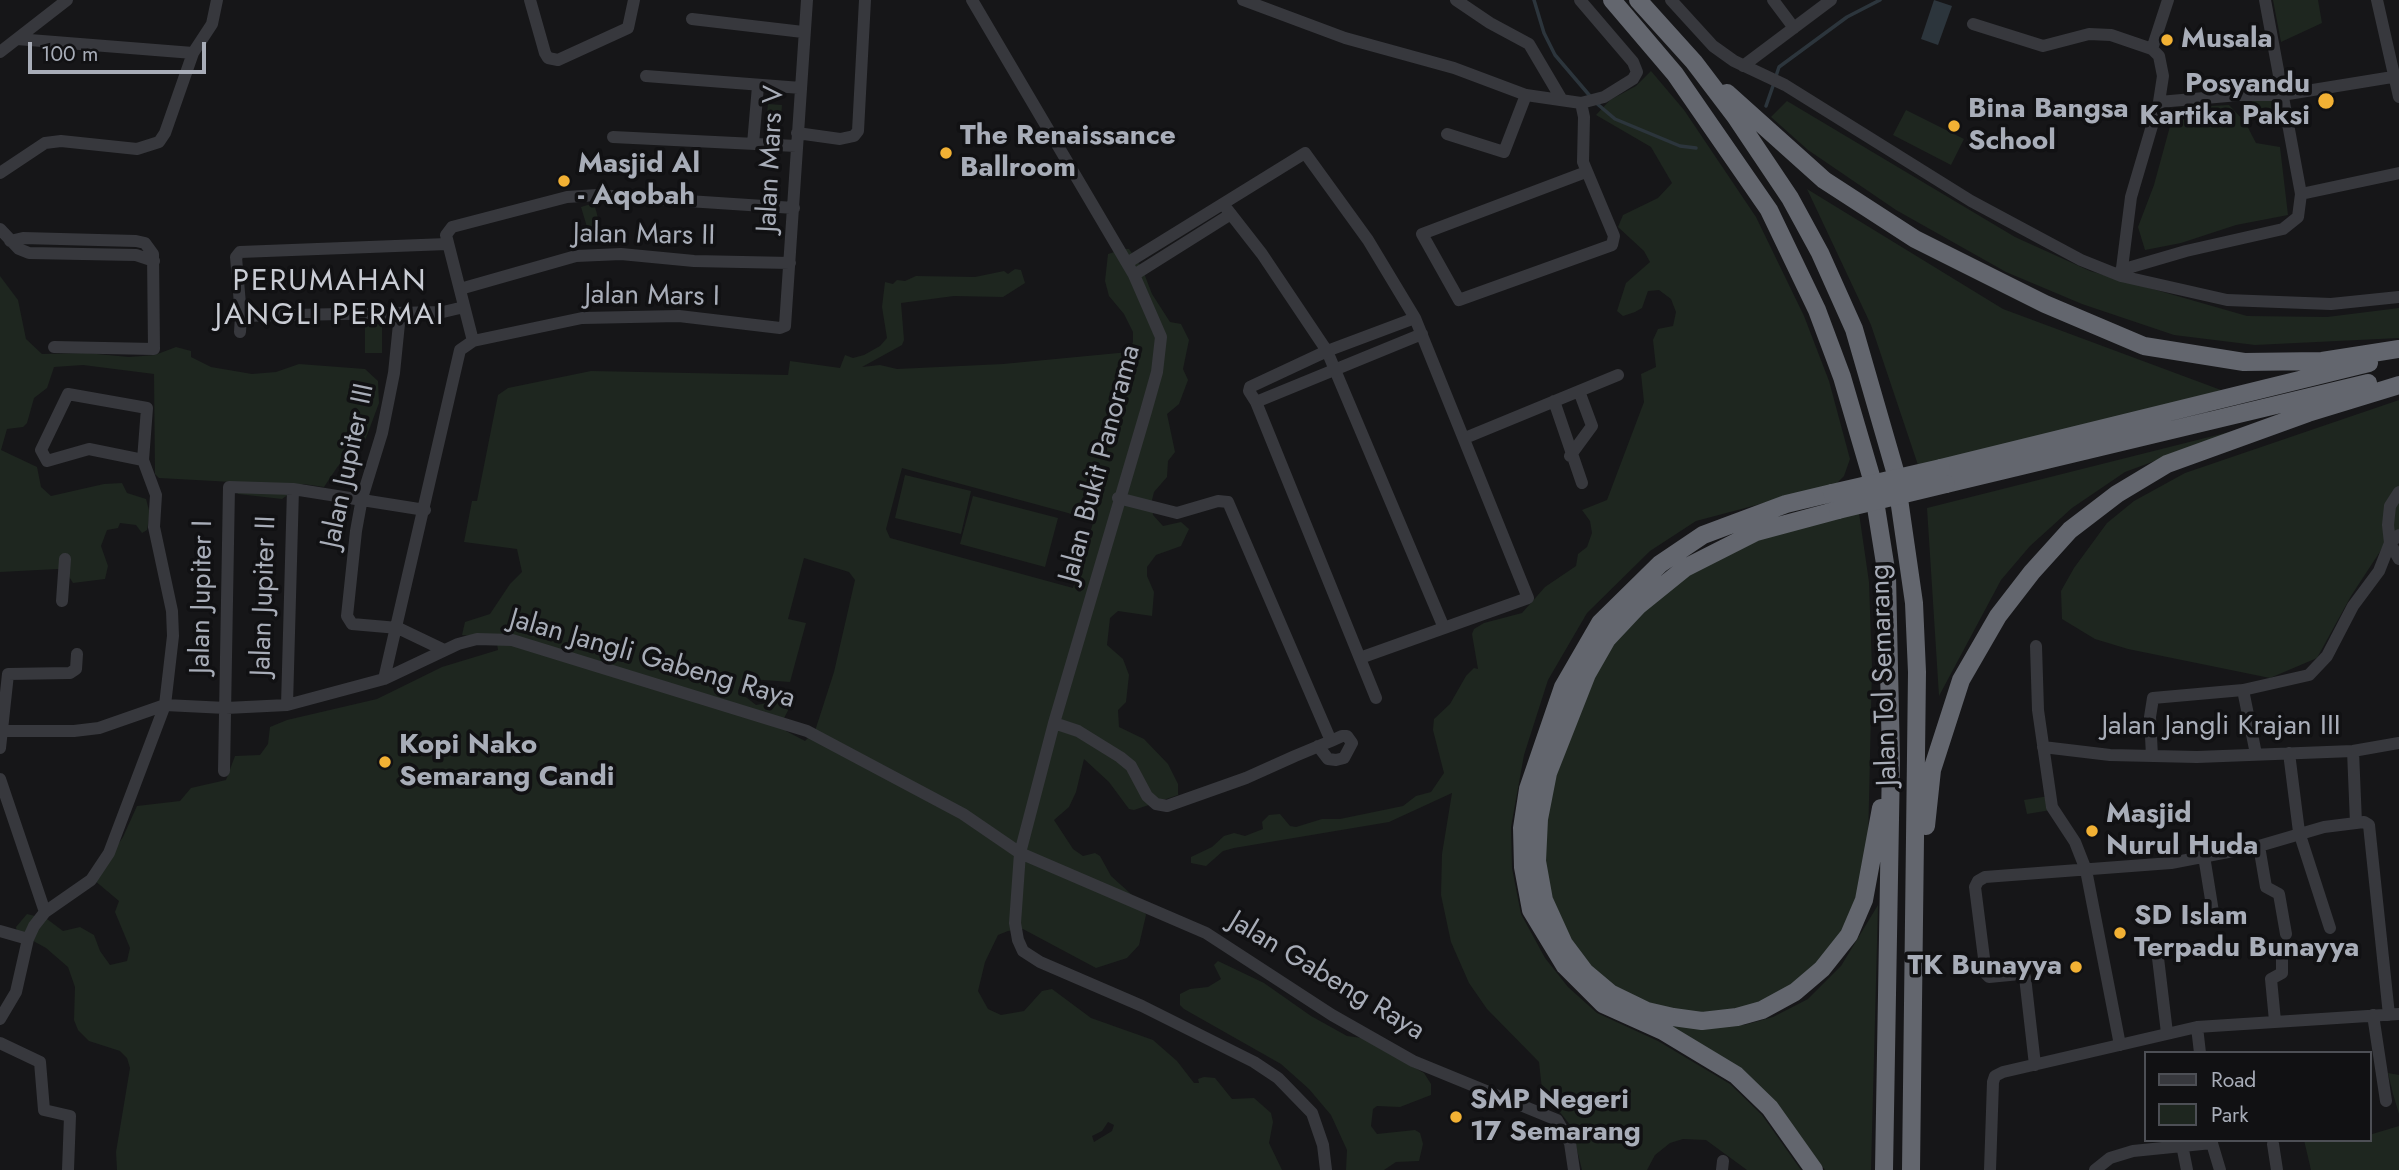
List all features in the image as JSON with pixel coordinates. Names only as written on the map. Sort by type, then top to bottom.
[{"type":"highway","name":"Jalan Tol Semarang","points":[[1612,0],[1675,74],[1769,210],[1817,310],[1842,377],[1871,476],[1887,576],[1891,761],[1884,1170]]},
{"type":"highway","name":"Jalan Tol Semarang","points":[[1638,0],[1693,62],[1772,170],[1820,253],[1854,329],[1895,471],[1914,603],[1917,672],[1911,1170]]},
{"type":"highway","points":[[1693,62],[1824,180],[1915,239],[2045,304],[2144,346],[2244,362],[2322,361],[2399,349]]},
{"type":"highway","points":[[1943,476],[2399,355]]},
{"type":"highway","points":[[1891,761],[1864,900],[1849,935],[1822,969],[1795,992],[1762,1010],[1702,1021],[1647,1011],[1610,993],[1585,972],[1563,943],[1544,900],[1537,861],[1539,819],[1548,774],[1587,674],[1607,639],[1638,606],[1685,568],[1756,532],[1835,502],[2399,376]]},
{"type":"highway","points":[[1913,959],[1929,796],[1945,723],[1961,680],[1998,617],[2032,572],[2070,530],[2118,494],[2167,464],[2308,413],[2399,385]]},
{"type":"highway","points":[[1814,1170],[1770,1108],[1736,1075],[1663,1031],[1603,1004],[1565,967],[1531,910],[1523,867],[1522,828],[1528,789],[1563,687],[1600,623],[1660,564],[1703,535],[1786,504],[1835,502]]},
{"type":"street","points":[[0,52],[66,0]]},
{"type":"street","points":[[0,173],[45,143],[61,141],[137,149],[159,142],[165,133],[193,53],[212,24],[217,0]]},
{"type":"street","points":[[530,0],[548,58],[565,58],[628,28],[634,0]]},
{"type":"street","name":"Jalan Mars V","points":[[787,321],[796,140],[807,0]]},
{"type":"street","points":[[613,137],[753,144],[854,136],[858,131],[865,0]]},
{"type":"street","name":"Jalan Bukit Panorama","points":[[972,0],[1131,269],[1161,337],[1157,372],[1118,498],[1020,853],[1015,923],[1018,940],[1023,951],[1040,962],[1142,1006],[1254,1062],[1278,1078],[1312,1113],[1323,1145],[1326,1170]]},
{"type":"street","points":[[1243,0],[1345,38],[1454,68],[1526,95],[1584,102],[1604,97],[1633,79],[1636,67],[1580,0]]},
{"type":"street","points":[[1457,0],[1490,23],[1529,44],[1562,100]]},
{"type":"street","points":[[1671,0],[1713,46],[1743,66],[1785,85],[2046,243],[2121,273],[2227,300],[2330,303],[2399,297]]},
{"type":"street","points":[[1773,0],[1794,28]]},
{"type":"street","points":[[1743,66],[1831,0]]},
{"type":"street","points":[[2152,49],[2168,0]]},
{"type":"street","points":[[2121,273],[2186,250],[2283,229],[2298,216],[2301,194],[2265,0]]},
{"type":"street","points":[[2377,0],[2397,76],[2399,97]]},
{"type":"street","points":[[692,19],[803,32]]},
{"type":"street","points":[[1973,24],[2043,46],[2098,33],[2152,49],[2162,65],[2159,102],[2131,197],[2121,273]]},
{"type":"street","points":[[17,39],[193,53]]},
{"type":"street","points":[[646,76],[801,88]]},
{"type":"street","points":[[2159,102],[2239,95],[2282,95],[2397,76]]},
{"type":"street","points":[[753,144],[758,86]]},
{"type":"street","points":[[1447,134],[1505,151],[1526,95]]},
{"type":"street","points":[[1584,102],[1586,172],[1614,236],[1612,245],[1459,300],[1422,234],[1586,172]]},
{"type":"street","points":[[1131,269],[1227,209],[1299,154],[1310,156],[1368,240],[1415,318],[1529,593],[1525,601],[1360,658]]},
{"type":"street","points":[[2301,194],[2399,173]]},
{"type":"street","points":[[384,679],[398,628],[460,350],[473,341],[447,244],[446,235],[452,227],[567,197],[597,195],[794,208]]},
{"type":"street","points":[[1227,209],[1327,351],[1444,628]]},
{"type":"street","points":[[0,229],[10,241],[23,238],[136,241],[151,249],[154,261],[154,349],[54,347]]},
{"type":"street","points":[[240,332],[236,257],[240,252],[447,244]]},
{"type":"street","name":"Jalan Mars II","points":[[460,289],[576,256],[621,254],[694,261],[790,264]]},
{"type":"street","points":[[241,316],[400,314],[443,312],[464,307]]},
{"type":"street","name":"Jalan Jupiter III","points":[[398,628],[352,624],[347,616],[362,498],[382,433],[394,373],[400,314]]},
{"type":"street","name":"Jalan Mars I","points":[[473,341],[543,325],[620,316],[679,316],[780,328],[787,321]]},
{"type":"street","points":[[1376,698],[1256,402],[1250,397],[1251,387],[1327,351],[1415,318]]},
{"type":"street","points":[[1256,402],[1422,334]]},
{"type":"street","points":[[1465,438],[1618,375]]},
{"type":"street","points":[[1570,456],[1592,426],[1579,391]]},
{"type":"street","points":[[0,1019],[16,992],[28,939],[45,912],[91,880],[109,853],[165,705],[174,623],[156,540],[156,495],[143,460],[147,408],[71,393],[64,396],[41,450],[47,461],[89,449],[143,460]]},
{"type":"street","points":[[1554,401],[1570,456],[1582,483]]},
{"type":"street","name":"Jalan Jupiter I","points":[[224,771],[229,487],[293,489]]},
{"type":"street","points":[[293,489],[425,510]]},
{"type":"street","name":"Jalan Jupiter II","points":[[287,705],[293,489]]},
{"type":"street","points":[[2399,492],[2388,516],[2399,559]]},
{"type":"street","points":[[1054,723],[1078,731],[1120,757],[1131,766],[1147,796],[1156,804],[1167,806],[1245,778],[1324,743],[1228,502],[1218,501],[1192,512],[1177,513],[1118,498]]},
{"type":"street","points":[[2152,756],[2150,717],[2153,698],[2243,690],[2309,675],[2319,666],[2353,606],[2379,571],[2395,539]]},
{"type":"street","points":[[62,601],[65,559]]},
{"type":"street","points":[[398,628],[444,650]]},
{"type":"street","name":"Jalan Jangli Gabeng Raya","points":[[165,705],[226,708],[287,705],[384,679],[444,650],[477,639],[512,640],[807,731],[963,814],[1020,853]]},
{"type":"street","points":[[2036,646],[2036,691],[2052,807],[2075,842],[2086,870],[2120,1045]]},
{"type":"street","points":[[0,748],[8,674],[70,673],[76,668],[77,654]]},
{"type":"street","points":[[2243,690],[2256,754]]},
{"type":"street","points":[[2,731],[74,731],[99,728],[165,705]]},
{"type":"street","name":"Jalan Jangli Krajan III","points":[[2043,747],[2110,755],[2152,756],[2353,751],[2399,743]]},
{"type":"street","points":[[2353,751],[2356,823]]},
{"type":"street","points":[[2289,752],[2299,832],[2330,928]]},
{"type":"street","points":[[0,779],[5,814],[45,912]]},
{"type":"street","points":[[1990,1170],[1993,1082],[1995,1076],[2003,1072],[2035,1065],[2120,1045],[2168,1033],[2197,1027],[2394,1015],[2367,822],[2299,832],[2259,846],[2145,866],[1984,877],[1978,881],[1975,887],[1986,974],[2025,977],[2035,1065]]},
{"type":"street","points":[[2259,846],[2266,887],[2279,894],[2286,934]]},
{"type":"street","name":"Jalan Gabeng Raya","points":[[1020,853],[1206,933],[1332,1015],[1413,1061],[1557,1120],[1570,1143],[1574,1170]]},
{"type":"street","points":[[2204,856],[2213,912]]},
{"type":"street","points":[[0,931],[28,939]]},
{"type":"street","points":[[2158,958],[2168,1033]]},
{"type":"street","points":[[2275,1021],[2271,979],[2282,974],[2281,958]]},
{"type":"street","points":[[2373,1016],[2385,1101]]},
{"type":"street","points":[[2197,1027],[2200,1051]]},
{"type":"street","points":[[0,1043],[40,1062],[44,1110],[71,1118],[68,1170]]},
{"type":"street","points":[[2095,1170],[2110,1158],[2133,1150],[2212,1142],[2220,1170]]},
{"type":"street","points":[[2182,1144],[2186,1170]]},
{"type":"street","points":[[2273,1144],[2277,1170]]},
{"type":"green space","points":[[2273,0],[2318,0],[2322,23],[2281,42]]},
{"type":"green space","points":[[1651,71],[1684,110],[1756,217],[1804,316],[1829,381],[1850,459],[1844,476],[1836,484],[1696,521],[1650,551],[1587,613],[1548,680],[1524,755],[1511,827],[1512,868],[1521,914],[1545,958],[1568,987],[1597,1013],[1658,1041],[1730,1084],[1762,1115],[1801,1170],[1747,1170],[1706,1140],[1683,1139],[1670,1143],[1655,1155],[1647,1170],[1582,1170],[1571,1126],[1559,1111],[1543,1099],[1539,1062],[1487,1009],[1469,983],[1451,942],[1441,895],[1442,854],[1452,793],[1389,822],[1234,848],[1223,851],[1206,866],[1191,863],[1191,857],[1212,847],[1224,836],[1234,833],[1245,836],[1263,829],[1262,822],[1269,815],[1280,814],[1290,826],[1296,827],[1322,819],[1340,819],[1403,806],[1416,796],[1431,792],[1444,773],[1433,730],[1434,719],[1450,704],[1466,676],[1474,668],[1478,669],[1472,634],[1474,629],[1484,623],[1522,613],[1545,587],[1576,566],[1578,554],[1587,547],[1592,533],[1590,521],[1582,510],[1607,500],[1644,402],[1641,374],[1656,367],[1653,340],[1658,329],[1673,326],[1676,312],[1671,299],[1659,290],[1648,291],[1642,308],[1635,312],[1623,316],[1617,311],[1626,283],[1650,262],[1644,251],[1618,227],[1623,215],[1658,198],[1672,183],[1651,147],[1596,115],[1610,100],[1636,86]]},
{"type":"green space","points":[[2252,97],[2280,100],[2278,114],[2251,111]]},
{"type":"green space","points":[[1787,101],[2015,237],[2090,271],[2247,316],[2327,317],[2399,308],[2399,338],[2255,345],[2174,335],[2082,304],[2006,272],[1896,210],[1808,150],[1771,117]]},
{"type":"green space","points":[[768,104],[782,105],[780,130],[765,129]]},
{"type":"green space","points":[[2229,105],[2245,122],[2256,143],[2280,147],[2288,215],[2236,225],[2181,243],[2145,250],[2138,227],[2154,185],[2175,108]]},
{"type":"green space","points":[[1906,110],[1964,139],[1951,165],[1893,135]]},
{"type":"green space","points":[[1807,189],[2003,309],[2229,393],[1918,465],[1871,325]]},
{"type":"green space","points":[[594,203],[602,233],[590,237],[581,207]]},
{"type":"green space","points":[[1129,249],[1170,322],[1181,324],[1189,340],[1183,369],[1188,380],[1179,404],[1167,414],[1175,452],[1168,461],[1167,477],[1154,492],[1152,500],[1153,515],[1163,526],[1181,522],[1189,529],[1181,546],[1156,555],[1147,567],[1147,576],[1154,592],[1152,616],[1118,611],[1110,618],[1107,645],[1123,659],[1129,675],[1126,702],[1118,710],[1119,727],[1144,739],[1168,764],[1178,784],[1178,795],[1134,810],[1129,809],[1109,782],[1084,759],[1076,792],[1069,807],[1054,820],[1073,849],[1083,856],[1095,853],[1100,856],[1111,876],[1141,903],[1146,915],[1139,945],[1127,958],[1096,968],[1023,929],[1008,931],[998,935],[985,962],[978,991],[988,1009],[1001,1015],[1024,1011],[1042,991],[1052,989],[1091,1018],[1153,1040],[1177,1061],[1194,1083],[1199,1083],[1198,1079],[1204,1077],[1215,1078],[1232,1099],[1254,1098],[1271,1113],[1273,1122],[1269,1143],[1282,1170],[117,1170],[116,1152],[130,1068],[127,1058],[120,1051],[89,1041],[78,1030],[74,1020],[75,987],[68,967],[46,948],[17,932],[16,927],[27,914],[47,919],[63,931],[80,927],[94,935],[100,951],[110,965],[127,961],[130,948],[115,912],[119,901],[94,880],[123,837],[137,806],[180,801],[191,788],[226,780],[235,756],[260,755],[268,744],[270,727],[287,720],[377,699],[442,667],[498,650],[496,638],[462,635],[465,622],[490,614],[510,584],[522,572],[517,549],[464,542],[472,501],[477,501],[498,395],[508,388],[591,371],[788,375],[790,361],[840,368],[845,355],[853,358],[864,355],[880,346],[887,338],[882,307],[885,282],[893,284],[897,280],[905,281],[916,276],[975,277],[1004,271],[1008,274],[1015,269],[1021,270],[1025,283],[1003,297],[954,296],[901,303],[904,340],[902,345],[862,367],[880,365],[897,369],[1003,364],[1129,352],[1133,332],[1124,314],[1109,296],[1105,281],[1108,254]],"holes":[[[902,468],[1068,513],[1093,523],[1073,588],[890,538],[886,529]],[[804,558],[849,572],[855,580],[834,672],[815,731],[805,741],[786,731],[783,720],[793,701],[791,697],[786,695],[773,702],[756,705],[738,691],[741,684],[750,679],[790,682],[806,623],[788,619]],[[1108,1122],[1114,1125],[1112,1131],[1094,1142],[1092,1136],[1102,1131]]]},
{"type":"green space","points":[[0,276],[18,300],[26,339],[42,354],[86,353],[129,357],[155,355],[176,347],[191,351],[191,357],[211,367],[252,374],[276,372],[299,364],[365,369],[378,381],[379,403],[366,438],[338,466],[324,487],[303,484],[282,499],[238,494],[232,482],[159,478],[155,474],[154,374],[83,365],[54,367],[47,388],[34,398],[27,423],[23,427],[7,429],[1,450],[37,467],[41,487],[51,496],[104,484],[122,483],[127,493],[146,499],[150,514],[147,530],[142,533],[136,525],[120,523],[118,528],[107,530],[101,546],[108,566],[105,579],[73,583],[65,570],[57,569],[0,572]]},
{"type":"green space","points":[[365,323],[382,323],[382,353],[365,353]]},
{"type":"green space","points":[[2399,400],[2399,532],[2383,547],[2351,596],[2317,658],[2270,678],[2128,649],[2095,639],[2062,619],[2061,591],[2074,568],[2107,523],[2134,501],[2185,473]]},
{"type":"green space","points":[[2241,429],[2125,472],[2072,508],[2030,546],[2001,580],[1939,696],[1927,508]]},
{"type":"green space","points":[[905,475],[971,491],[961,534],[895,518]]},
{"type":"green space","points":[[973,496],[1058,518],[1045,567],[960,544]]},
{"type":"green space","points":[[1859,513],[1869,582],[1872,668],[1868,844],[1858,898],[1844,931],[1817,965],[1792,986],[1760,1004],[1702,1015],[1649,1005],[1614,988],[1590,968],[1557,917],[1543,860],[1545,820],[1554,775],[1593,677],[1612,643],[1643,610],[1688,573],[1758,538]]},
{"type":"green space","points":[[2049,796],[2051,810],[2027,814],[2024,800]]},
{"type":"green space","points":[[1878,905],[1871,1170],[1825,1170],[1780,1109],[1661,1025],[1744,1025],[1773,1017],[1808,999],[1841,966]]},
{"type":"green space","points":[[1218,961],[1264,983],[1311,1016],[1347,1036],[1362,1038],[1424,1073],[1431,1084],[1431,1095],[1400,1107],[1377,1106],[1373,1109],[1371,1126],[1377,1134],[1415,1130],[1420,1133],[1423,1144],[1419,1161],[1396,1162],[1384,1170],[1346,1170],[1347,1150],[1331,1115],[1309,1089],[1281,1064],[1184,1009],[1180,1005],[1180,994],[1190,989],[1208,987],[1221,979],[1214,965]]},
{"type":"green space","points":[[2388,1073],[2399,1075],[2399,1114],[2393,1094]]},
{"type":"green space","points":[[2399,1126],[2399,1170],[2311,1170],[2304,1142],[2371,1142],[2371,1134]]},
{"type":"shaded area","points":[[1934,0],[1952,6],[1938,45],[1921,39]]},
{"type":"waterway","points":[[1534,0],[1544,33],[1555,55],[1590,96]]},
{"type":"waterway","points":[[1776,76],[1779,67],[1847,17],[1880,0]]},
{"type":"waterway","points":[[1766,106],[1774,83]]},
{"type":"waterway","points":[[1595,102],[1615,119],[1680,146],[1696,148]]},
{"type":"place","name":"Musala","points":[[2167,40]]},
{"type":"place","name":"Posyandu Kartika Paksi","points":[[2326,101]]},
{"type":"place","name":"Bina Bangsa School","points":[[1954,126]]},
{"type":"place","name":"The Renaissance Ballroom","points":[[946,153]]},
{"type":"place","name":"Masjid Al - Aqobah","points":[[564,181]]},
{"type":"place","name":"Kopi Nako Semarang Candi","points":[[385,762]]},
{"type":"place","name":"Masjid Nurul Huda","points":[[2092,831]]},
{"type":"place","name":"SD Islam Terpadu Bunayya","points":[[2120,933]]},
{"type":"place","name":"TK Bunayya","points":[[2076,967]]},
{"type":"place","name":"SMP Negeri 17 Semarang","points":[[1456,1117]]},
{"type":"district","name":"PERUMAHAN JANGLI PERMAI","points":[[330,300]]}]
